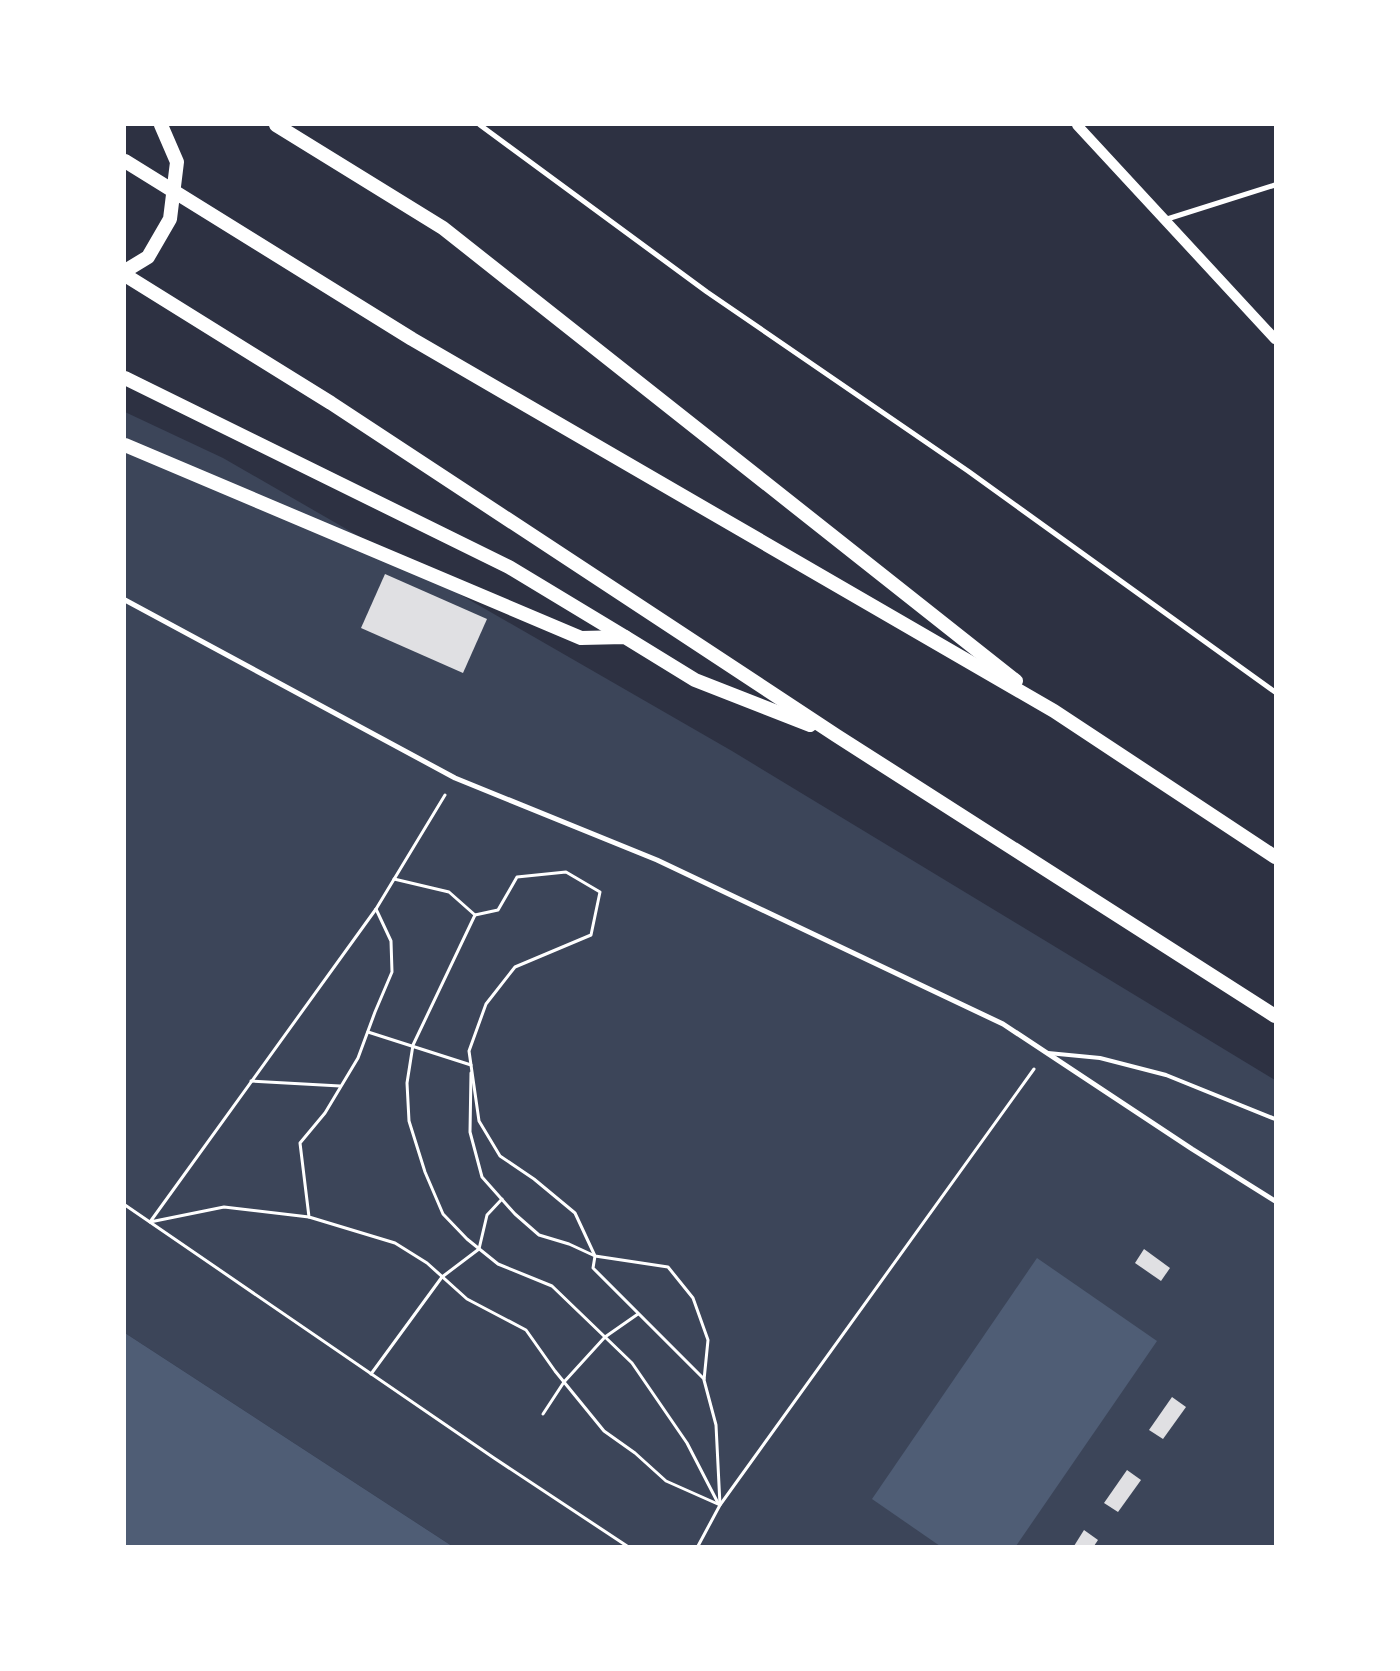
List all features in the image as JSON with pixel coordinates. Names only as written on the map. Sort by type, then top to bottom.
[{"type":"highway","points":[[161,125],[177,162],[170,219],[148,256],[125,273],[331,404],[837,736],[1275,1016]]},
{"type":"highway","points":[[276,125],[444,228],[1054,711]]},
{"type":"highway","points":[[125,160],[412,338],[1054,711],[1275,856]]},
{"type":"highway","points":[[125,378],[509,567],[695,680],[837,736]]},
{"type":"highway","points":[[125,445],[582,638],[625,637]]},
{"type":"main road","points":[[1077,125],[1275,340]]},
{"type":"street","points":[[480,125],[707,292],[968,471],[1275,692]]},
{"type":"street","points":[[1164,220],[1275,184]]},
{"type":"street","points":[[125,600],[455,778],[657,860],[1003,1024],[1275,1201]]},
{"type":"lane","points":[[1045,1053],[1100,1058],[1166,1075],[1275,1119]]},
{"type":"path","points":[[150,1222],[376,909],[455,778]]},
{"type":"path","points":[[475,915],[498,910],[517,877],[566,872],[600,892],[591,934],[516,967],[486,1004],[469,1051],[479,1121],[500,1156],[534,1179],[575,1213],[595,1256],[593,1268],[704,1380]]},
{"type":"path","points":[[394,879],[449,892],[475,915]]},
{"type":"path","points":[[308,1217],[300,1143],[325,1113],[358,1058],[392,972],[391,941],[376,909]]},
{"type":"path","points":[[475,915],[413,1045],[407,1083],[410,1121],[425,1172],[443,1214],[479,1249],[498,1264],[552,1286],[632,1363],[688,1443],[720,1506]]},
{"type":"path","points":[[368,1032],[471,1064]]},
{"type":"path","points":[[698,1546],[720,1506],[1045,1053]]},
{"type":"path","points":[[471,1064],[470,1132],[482,1177],[515,1214],[539,1236],[569,1244],[595,1256],[668,1267],[693,1298],[708,1340],[704,1380],[716,1425],[720,1506]]},
{"type":"path","points":[[251,1081],[340,1086]]},
{"type":"path","points":[[371,1374],[442,1277],[479,1249],[487,1215],[502,1199]]},
{"type":"path","points":[[125,1205],[494,1458],[627,1546]]},
{"type":"path","points":[[150,1222],[224,1207],[308,1217],[395,1243],[427,1263],[467,1299],[526,1330],[604,1432],[635,1452],[666,1481],[720,1506]]},
{"type":"path","points":[[542,1414],[564,1382],[606,1337],[638,1314]]},
{"type":"shaded area","points":[[125,412],[223,458],[732,751],[1275,1080],[1275,1546],[452,1546],[125,1333]]},
{"type":"shaded area","points":[[1037,1258],[1157,1341],[1016,1546],[940,1546],[872,1499]]},
{"type":"shaded area","points":[[125,1333],[452,1546],[125,1546]]},
{"type":"building","points":[[385,574],[487,619],[463,673],[361,628]]},
{"type":"building","points":[[1144,1249],[1170,1268],[1161,1281],[1135,1263]]},
{"type":"building","points":[[1172,1397],[1186,1407],[1163,1439],[1149,1430]]},
{"type":"building","points":[[1127,1470],[1141,1480],[1118,1512],[1104,1503]]},
{"type":"building","points":[[1084,1530],[1098,1540],[1094,1546],[1074,1546]]}]
